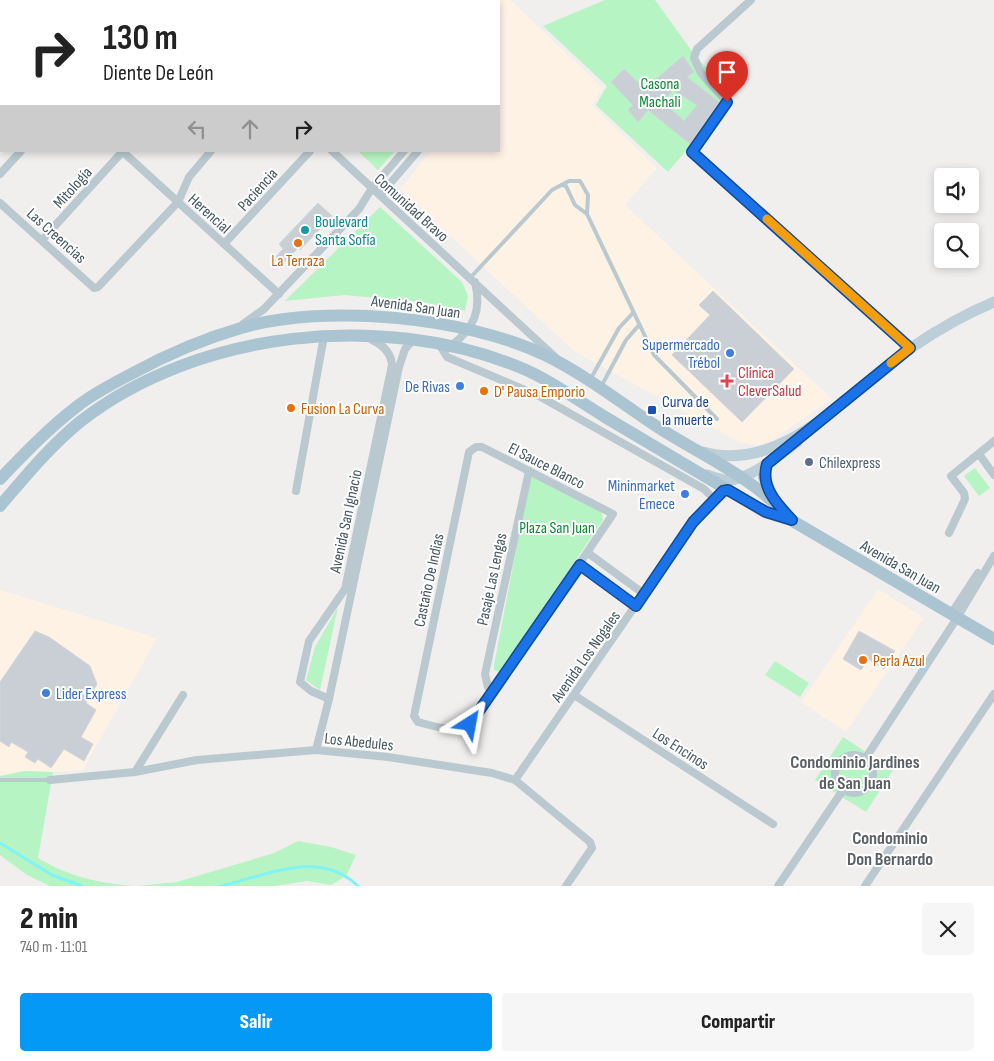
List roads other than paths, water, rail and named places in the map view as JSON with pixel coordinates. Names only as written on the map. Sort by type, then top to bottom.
[{"type":"main road","points":[[690,448],[730,457],[753,455],[772,449],[820,420],[910,348],[965,314],[994,302]]},
{"type":"main road","name":"Avenida San Juan","points":[[0,479],[76,406],[159,358],[243,327],[308,317],[368,315],[399,317],[468,330],[544,355],[561,364],[690,448],[743,477],[775,501],[792,520]]},
{"type":"main road","name":"Avenida San Juan","points":[[0,506],[54,445],[82,421],[143,384],[207,358],[243,347],[276,340],[324,336],[364,336],[413,340],[445,345],[492,357],[531,372],[766,512],[792,520],[994,639]]},
{"type":"main road","points":[[704,476],[727,480],[743,477],[767,464],[808,434],[820,420]]},
{"type":"main road","points":[[767,464],[764,477],[775,501]]},
{"type":"street","points":[[751,0],[697,49],[694,58],[701,73],[727,102],[692,152],[910,348]]},
{"type":"street","points":[[0,174],[20,152]]},
{"type":"street","name":"Mitología","points":[[42,240],[121,152]]},
{"type":"street","name":"Herencial","points":[[123,152],[279,294]]},
{"type":"street","points":[[178,202],[189,177],[210,152]]},
{"type":"street","name":"Paciencia","points":[[224,244],[309,152]]},
{"type":"street","name":"Comunidad Bravo","points":[[333,152],[561,364]]},
{"type":"street","points":[[226,332],[251,320],[279,294],[359,209],[372,188],[403,152]]},
{"type":"street","points":[[380,196],[417,152]]},
{"type":"street","points":[[0,161],[7,167]]},
{"type":"street","name":"Las Creencias","points":[[0,204],[94,288],[103,284],[178,202]]},
{"type":"street","points":[[472,280],[479,299],[477,313],[468,330],[445,345],[446,357],[539,396],[704,489],[709,494]]},
{"type":"street","points":[[296,491],[324,336]]},
{"type":"street","name":"Avenida San Ignacio","points":[[364,336],[379,343],[386,350],[391,357],[392,365],[374,471]]},
{"type":"street","name":"Avenida San Ignacio","points":[[316,750],[329,699],[374,471],[401,356],[413,340]]},
{"type":"street","points":[[949,533],[965,499],[964,493],[951,476],[994,441]]},
{"type":"street","name":"El Sauce Blanco","points":[[468,452],[476,447],[482,447],[613,514],[588,553]]},
{"type":"street","name":"Castaño De Indias","points":[[468,452],[415,714],[418,722],[457,729],[465,728],[470,724],[492,692]]},
{"type":"street","points":[[979,454],[994,475]]},
{"type":"street","name":"Pasaje Las Lengas","points":[[492,692],[488,687],[485,674],[529,471]]},
{"type":"street","points":[[704,476],[709,494]]},
{"type":"street","name":"Avenida Los Nogales","points":[[516,780],[693,522],[718,494],[728,490]]},
{"type":"street","name":"Avenida Los Nogales","points":[[693,522],[709,494]]},
{"type":"street","points":[[865,759],[994,548]]},
{"type":"street","points":[[492,692],[588,553],[644,594]]},
{"type":"street","points":[[954,616],[994,556]]},
{"type":"street","points":[[580,565],[636,606]]},
{"type":"street","name":"Avenida San Ignacio","points":[[329,699],[311,691],[300,682],[302,668],[308,641],[349,590]]},
{"type":"street","points":[[865,886],[994,694]]},
{"type":"street","points":[[135,772],[183,695]]},
{"type":"street","name":"Los Encinos","points":[[574,695],[773,824]]},
{"type":"street","name":"Los Abedules","points":[[50,780],[135,772],[197,760],[316,750],[413,760],[492,773],[516,780],[590,842],[592,848],[566,886]]},
{"type":"street","points":[[849,755],[856,755],[865,759],[872,769],[871,783],[859,792],[843,790],[836,781],[834,774],[839,761],[849,755]]},
{"type":"street","points":[[778,886],[843,790]]},
{"type":"lane","points":[[472,280],[544,198],[560,185],[575,180],[584,185],[589,199],[587,214]]},
{"type":"lane","points":[[560,185],[566,186],[575,205],[587,214],[657,360],[717,418]]},
{"type":"lane","points":[[589,382],[618,328],[633,313]]},
{"type":"lane","points":[[600,390],[626,340],[639,325]]},
{"type":"lane","points":[[0,780],[50,780]]},
{"type":"waterway","points":[[0,843],[52,875],[82,886]]},
{"type":"waterway","points":[[221,886],[292,868],[309,867],[326,869],[343,875],[358,886]]},
{"type":"place","name":"Boulevard Santa Sofía","points":[[305,230]]},
{"type":"place","name":"La Terraza","points":[[298,243]]},
{"type":"place","name":"Supermercado Trébol","points":[[730,353]]},
{"type":"place","name":"Clínica CleverSalud","points":[[727,381]]},
{"type":"place","name":"De Rivas","points":[[460,386]]},
{"type":"place","name":"D' Pausa Emporio","points":[[484,391]]},
{"type":"place","name":"Fusion La Curva","points":[[291,408]]},
{"type":"place","name":"Curva de la muerte","points":[[652,410]]},
{"type":"place","name":"Chilexpress","points":[[809,462]]},
{"type":"place","name":"Mininmarket Emece","points":[[685,494]]},
{"type":"place","name":"Perla Azul","points":[[863,660]]},
{"type":"place","name":"Lider Express","points":[[46,693]]},
{"type":"district","name":"Condominio Jardines de San Juan","points":[[855,772]]},
{"type":"district","name":"Condominio Don Bernardo","points":[[890,848]]},
{"type":"park label","name":"Casona Machali","points":[[660,92]]},
{"type":"park label","name":"Plaza San Juan","points":[[557,527]]}]
